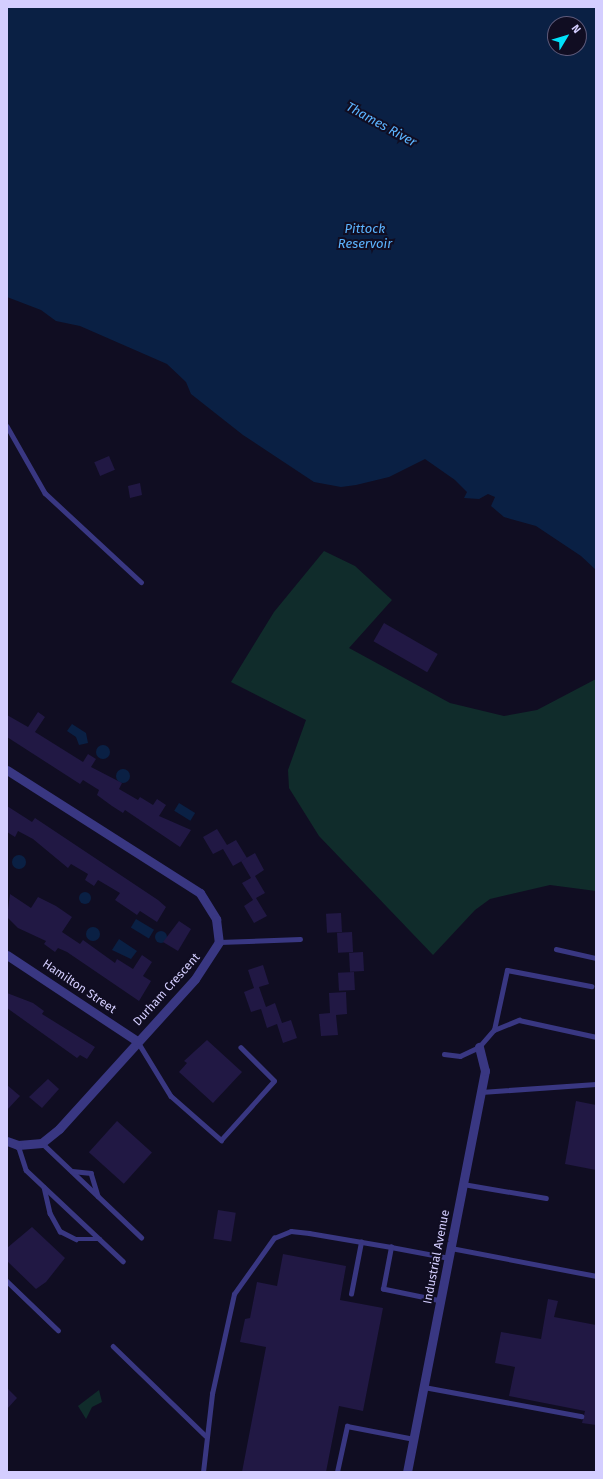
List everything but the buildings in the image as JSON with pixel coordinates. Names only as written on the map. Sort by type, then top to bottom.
[{"type":"street","points":[[7,770],[200,893],[216,919],[218,942]]},
{"type":"street","name":"Durham Crescent","points":[[42,1143],[59,1129],[137,1041],[195,979],[218,942]]},
{"type":"street","name":"Hamilton Street","points":[[7,955],[137,1041]]},
{"type":"street","name":"Industrial Avenue","points":[[408,1472],[485,1071],[479,1047]]},
{"type":"street","points":[[7,1140],[18,1145],[42,1143]]},
{"type":"lane","points":[[7,426],[50,498],[141,582]]},
{"type":"lane","points":[[218,942],[300,939]]},
{"type":"lane","points":[[556,949],[596,958]]},
{"type":"lane","points":[[494,1030],[507,970],[591,986]]},
{"type":"lane","points":[[444,1054],[460,1056],[479,1047],[494,1030],[518,1020],[596,1037]]},
{"type":"lane","points":[[137,1041],[171,1096],[221,1140],[274,1081],[241,1048]]},
{"type":"lane","points":[[481,1092],[596,1084]]},
{"type":"lane","points":[[42,1143],[141,1237]]},
{"type":"lane","points":[[18,1145],[26,1170],[123,1261]]},
{"type":"lane","points":[[72,1172],[91,1173],[98,1196]]},
{"type":"lane","points":[[463,1184],[546,1198]]},
{"type":"lane","points":[[44,1187],[50,1213],[60,1231],[76,1239],[100,1239]]},
{"type":"lane","points":[[203,1472],[206,1436],[224,1329],[234,1294],[274,1238],[291,1231],[449,1258]]},
{"type":"lane","points":[[351,1294],[361,1242]]},
{"type":"lane","points":[[391,1247],[383,1289],[440,1301]]},
{"type":"lane","points":[[451,1248],[596,1276]]},
{"type":"lane","points":[[7,1281],[58,1330]]},
{"type":"lane","points":[[113,1346],[206,1436]]},
{"type":"lane","points":[[424,1387],[581,1416]]},
{"type":"lane","points":[[337,1472],[347,1426],[414,1439]]},
{"type":"green space","points":[[324,551],[355,566],[392,600],[349,648],[450,703],[504,716],[537,710],[596,679],[596,891],[550,885],[490,899],[475,910],[433,955],[319,836],[289,788],[288,770],[306,720],[231,682],[274,612]]},
{"type":"green space","points":[[99,1390],[102,1402],[92,1407],[86,1419],[78,1406]]},
{"type":"water","name":"Pittock Reservoir","points":[[7,7],[596,7],[596,570],[581,556],[536,526],[504,517],[491,506],[495,497],[488,494],[479,499],[464,498],[467,492],[455,480],[425,459],[389,477],[356,485],[341,487],[314,482],[243,435],[191,394],[186,382],[167,364],[80,326],[56,321],[41,310],[7,297]]},
{"type":"water","points":[[72,724],[86,733],[88,743],[79,745],[76,737],[67,731]]},
{"type":"water","points":[[100,745],[106,745],[110,749],[110,755],[106,759],[100,759],[96,755],[96,749]]},
{"type":"water","points":[[123,769],[128,771],[130,776],[128,781],[123,783],[118,781],[116,776],[118,771]]},
{"type":"water","points":[[179,803],[195,813],[190,821],[174,811]]},
{"type":"water","points":[[19,855],[24,857],[26,862],[24,867],[19,869],[14,867],[12,862],[14,857]]},
{"type":"water","points":[[87,892],[90,893],[90,903],[83,904],[80,903],[79,896],[80,893]]},
{"type":"water","points":[[136,919],[154,930],[149,938],[131,928]]},
{"type":"water","points":[[93,927],[98,929],[100,934],[98,939],[93,941],[88,939],[86,934],[88,929]]},
{"type":"water","points":[[159,931],[163,931],[167,937],[163,943],[159,943],[155,939],[155,935]]},
{"type":"water","points":[[119,939],[137,951],[131,959],[112,950]]},
{"type":"water label","name":"Thames River","points":[[381,125]]}]
